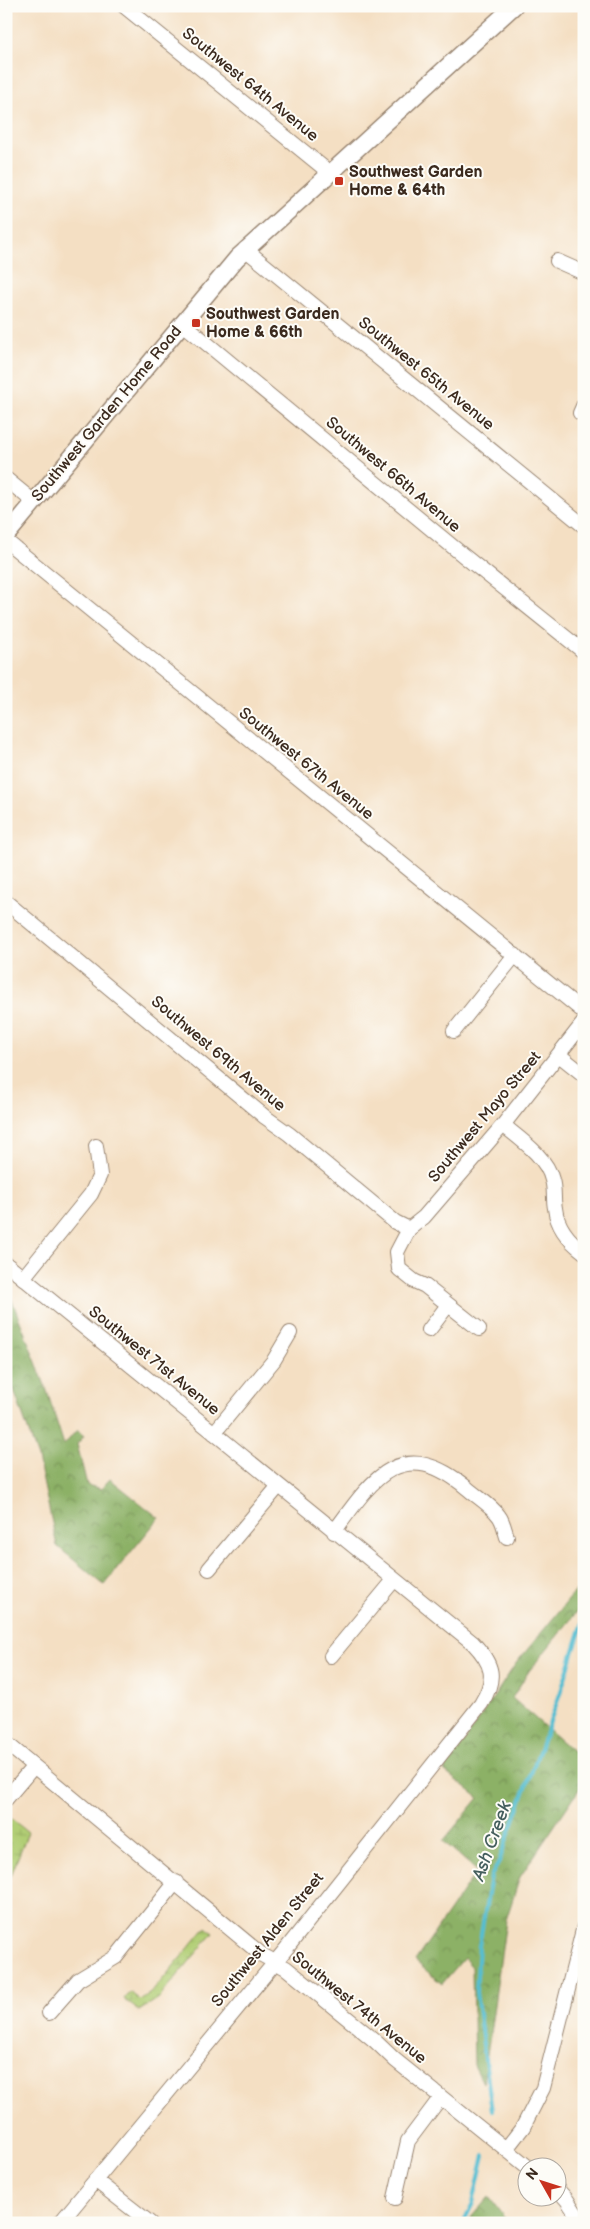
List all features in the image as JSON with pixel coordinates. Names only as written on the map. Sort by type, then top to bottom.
[{"type":"street","name":"Southwest 64th Avenue","points":[[124,6],[330,173]]},
{"type":"street","name":"Southwest Garden Home Road","points":[[6,536],[182,323],[246,249],[514,6]]},
{"type":"street","name":"Southwest 65th Avenue","points":[[246,249],[584,526]]},
{"type":"street","points":[[557,261],[584,273]]},
{"type":"street","name":"Southwest 66th Avenue","points":[[182,323],[584,652]]},
{"type":"street","points":[[6,479],[34,502]]},
{"type":"street","name":"Southwest 67th Avenue","points":[[6,542],[584,1012]]},
{"type":"street","name":"Southwest 69th Avenue","points":[[6,902],[265,1117],[289,1134],[395,1222],[409,1229]]},
{"type":"street","points":[[454,1032],[514,956]]},
{"type":"street","name":"Southwest Mayo Street","points":[[409,1229],[424,1217],[504,1125],[584,1022]]},
{"type":"street","points":[[559,1055],[584,1075]]},
{"type":"street","points":[[504,1125],[544,1163],[552,1179],[555,1210],[560,1226],[571,1242],[584,1252]]},
{"type":"street","points":[[23,1278],[94,1188],[100,1174],[96,1146]]},
{"type":"street","points":[[409,1229],[397,1252],[399,1269],[414,1281],[425,1286],[479,1329]]},
{"type":"street","name":"Southwest 71st Avenue","points":[[6,1264],[472,1643],[490,1664],[492,1673]]},
{"type":"street","points":[[429,1330],[448,1305]]},
{"type":"street","points":[[214,1432],[274,1360],[290,1333]]},
{"type":"street","points":[[334,1532],[381,1475],[391,1468],[414,1463],[436,1468],[456,1480],[500,1516],[507,1537]]},
{"type":"street","points":[[209,1569],[278,1487]]},
{"type":"street","points":[[331,1656],[394,1580]]},
{"type":"street","name":"Southwest Alden Street","points":[[60,2223],[274,1962],[481,1704],[486,1696],[492,1673]]},
{"type":"street","name":"Southwest 74th Avenue","points":[[6,1743],[262,1955],[286,1968],[518,2159]]},
{"type":"street","points":[[6,1799],[34,1766]]},
{"type":"street","points":[[49,2013],[78,1980],[116,1957],[176,1882]]},
{"type":"street","points":[[506,2149],[523,2127],[543,2088],[584,1926]]},
{"type":"street","points":[[395,2198],[408,2141],[441,2097]]},
{"type":"street","points":[[95,2180],[150,2223]]},
{"type":"street","points":[[568,2200],[582,2223]]},
{"type":"green space","points":[[6,1285],[46,1388],[64,1445],[77,1430],[84,1436],[77,1444],[87,1485],[101,1489],[110,1479],[159,1518],[104,1585],[57,1546],[38,1458],[6,1368]]},
{"type":"green space","points":[[584,1581],[584,1603],[529,1671],[512,1698],[584,1761],[584,1782],[520,1877],[506,1920],[483,2083],[474,2065],[472,1967],[464,1958],[442,1984],[415,1961],[477,1871],[443,1841],[479,1798],[444,1771],[517,1662]]},
{"type":"green space","points":[[10,1818],[28,1832],[6,1888],[6,1823]]},
{"type":"green space","points":[[206,1927],[213,1933],[159,1998],[139,2011],[124,1999],[130,1992],[140,2000],[153,1991]]},
{"type":"green space","points":[[489,2197],[508,2223],[466,2223]]},
{"type":"waterway","name":"Ash Creek","points":[[492,2111],[476,1992],[479,1946],[491,1876],[498,1864],[560,1694],[584,1619]]},
{"type":"waterway","name":"Ash Creek","points":[[463,2223],[473,2203],[484,2155]]},
{"type":"place","name":"Southwest Garden Home & 64th","points":[[339,181]]},
{"type":"place","name":"Southwest Garden Home & 66th","points":[[196,323]]}]
